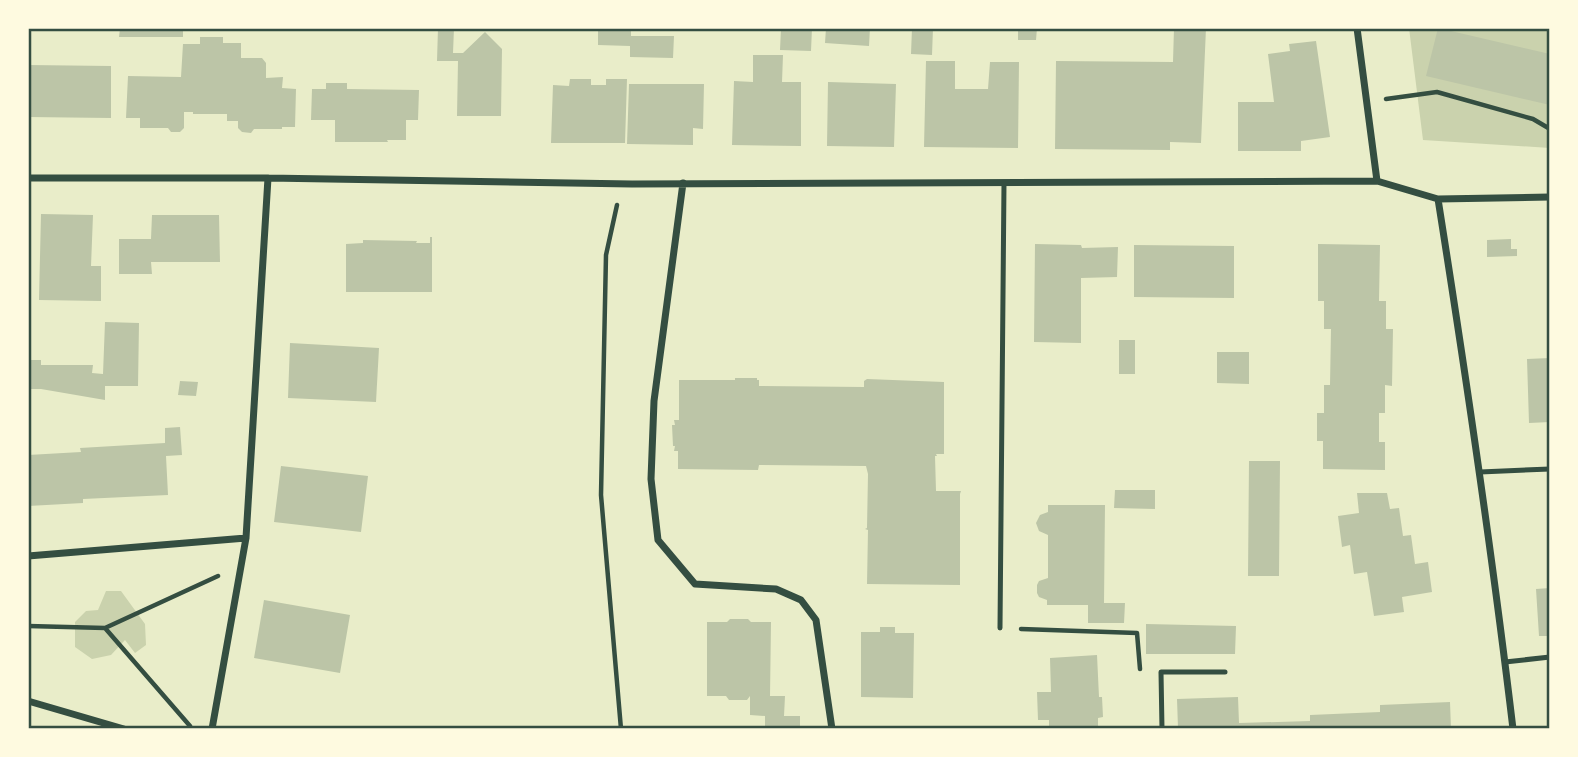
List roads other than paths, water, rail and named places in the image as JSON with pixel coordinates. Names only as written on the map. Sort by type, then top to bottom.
[{"type":"street","points":[[1357,28],[1377,181]]},
{"type":"street","points":[[28,178],[268,178],[621,184],[1377,181],[1438,199],[1550,197]]},
{"type":"street","points":[[212,729],[246,538],[268,178]]},
{"type":"street","points":[[683,183],[654,401],[651,479],[658,540],[695,584],[776,589],[801,600],[816,620],[832,729]]},
{"type":"street","points":[[1438,199],[1480,471],[1513,729]]},
{"type":"street","points":[[28,556],[246,538]]},
{"type":"street","points":[[28,701],[124,729]]},
{"type":"lane","points":[[1000,628],[1004,183]]},
{"type":"lane","points":[[1480,471],[1550,469]]},
{"type":"lane","points":[[1505,662],[1550,657]]},
{"type":"lane","points":[[1162,729],[1161,672],[1225,672]]}]
